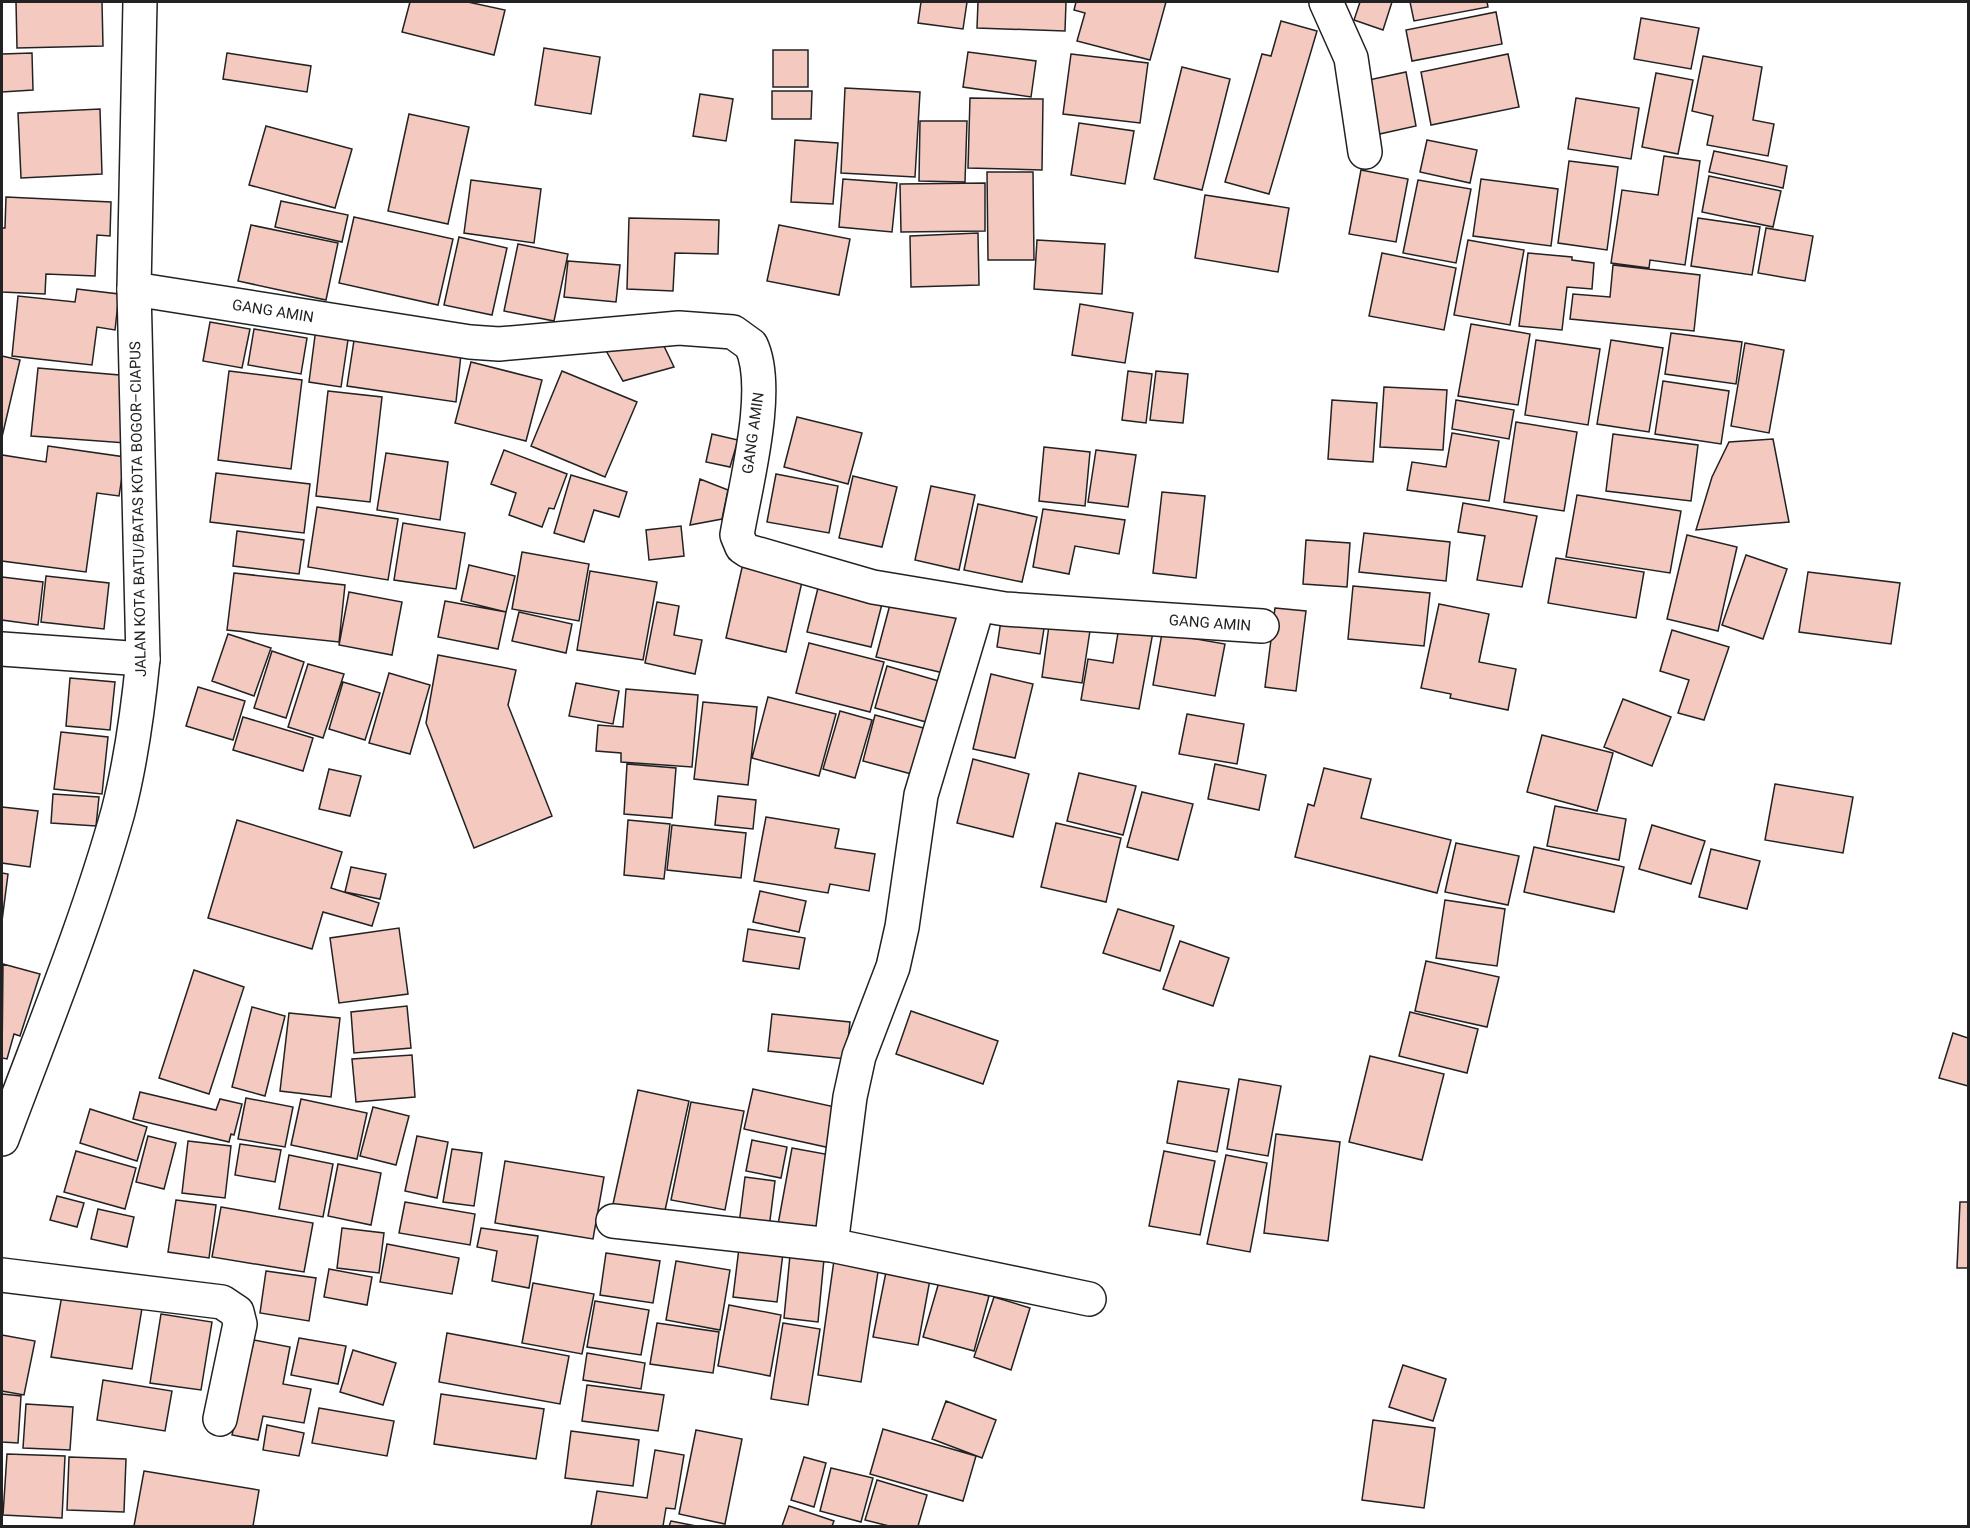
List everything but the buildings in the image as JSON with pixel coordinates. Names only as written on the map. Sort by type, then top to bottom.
[{"type":"street","name":"JALAN KOTA BATU/BATAS KOTA BOGOR–CIAPUS","points":[[2,1139],[96,887],[118,809],[129,757],[143,659],[134,289],[140,2]]},
{"type":"street","points":[[1326,2],[1352,58],[1365,152]]},
{"type":"street","name":"GANG AMIN","points":[[134,289],[470,342],[499,344],[679,328],[733,332],[751,345],[759,377],[759,403],[737,535],[742,547],[873,587],[978,605],[1262,626]]},
{"type":"street","points":[[831,1245],[850,1097],[857,1066],[893,967],[904,916],[921,795],[978,605]]},
{"type":"street","points":[[2,649],[143,659]]},
{"type":"street","points":[[613,1221],[831,1245],[1089,1299]]},
{"type":"street","points":[[2,1275],[222,1302],[237,1312],[240,1324],[220,1419]]}]
